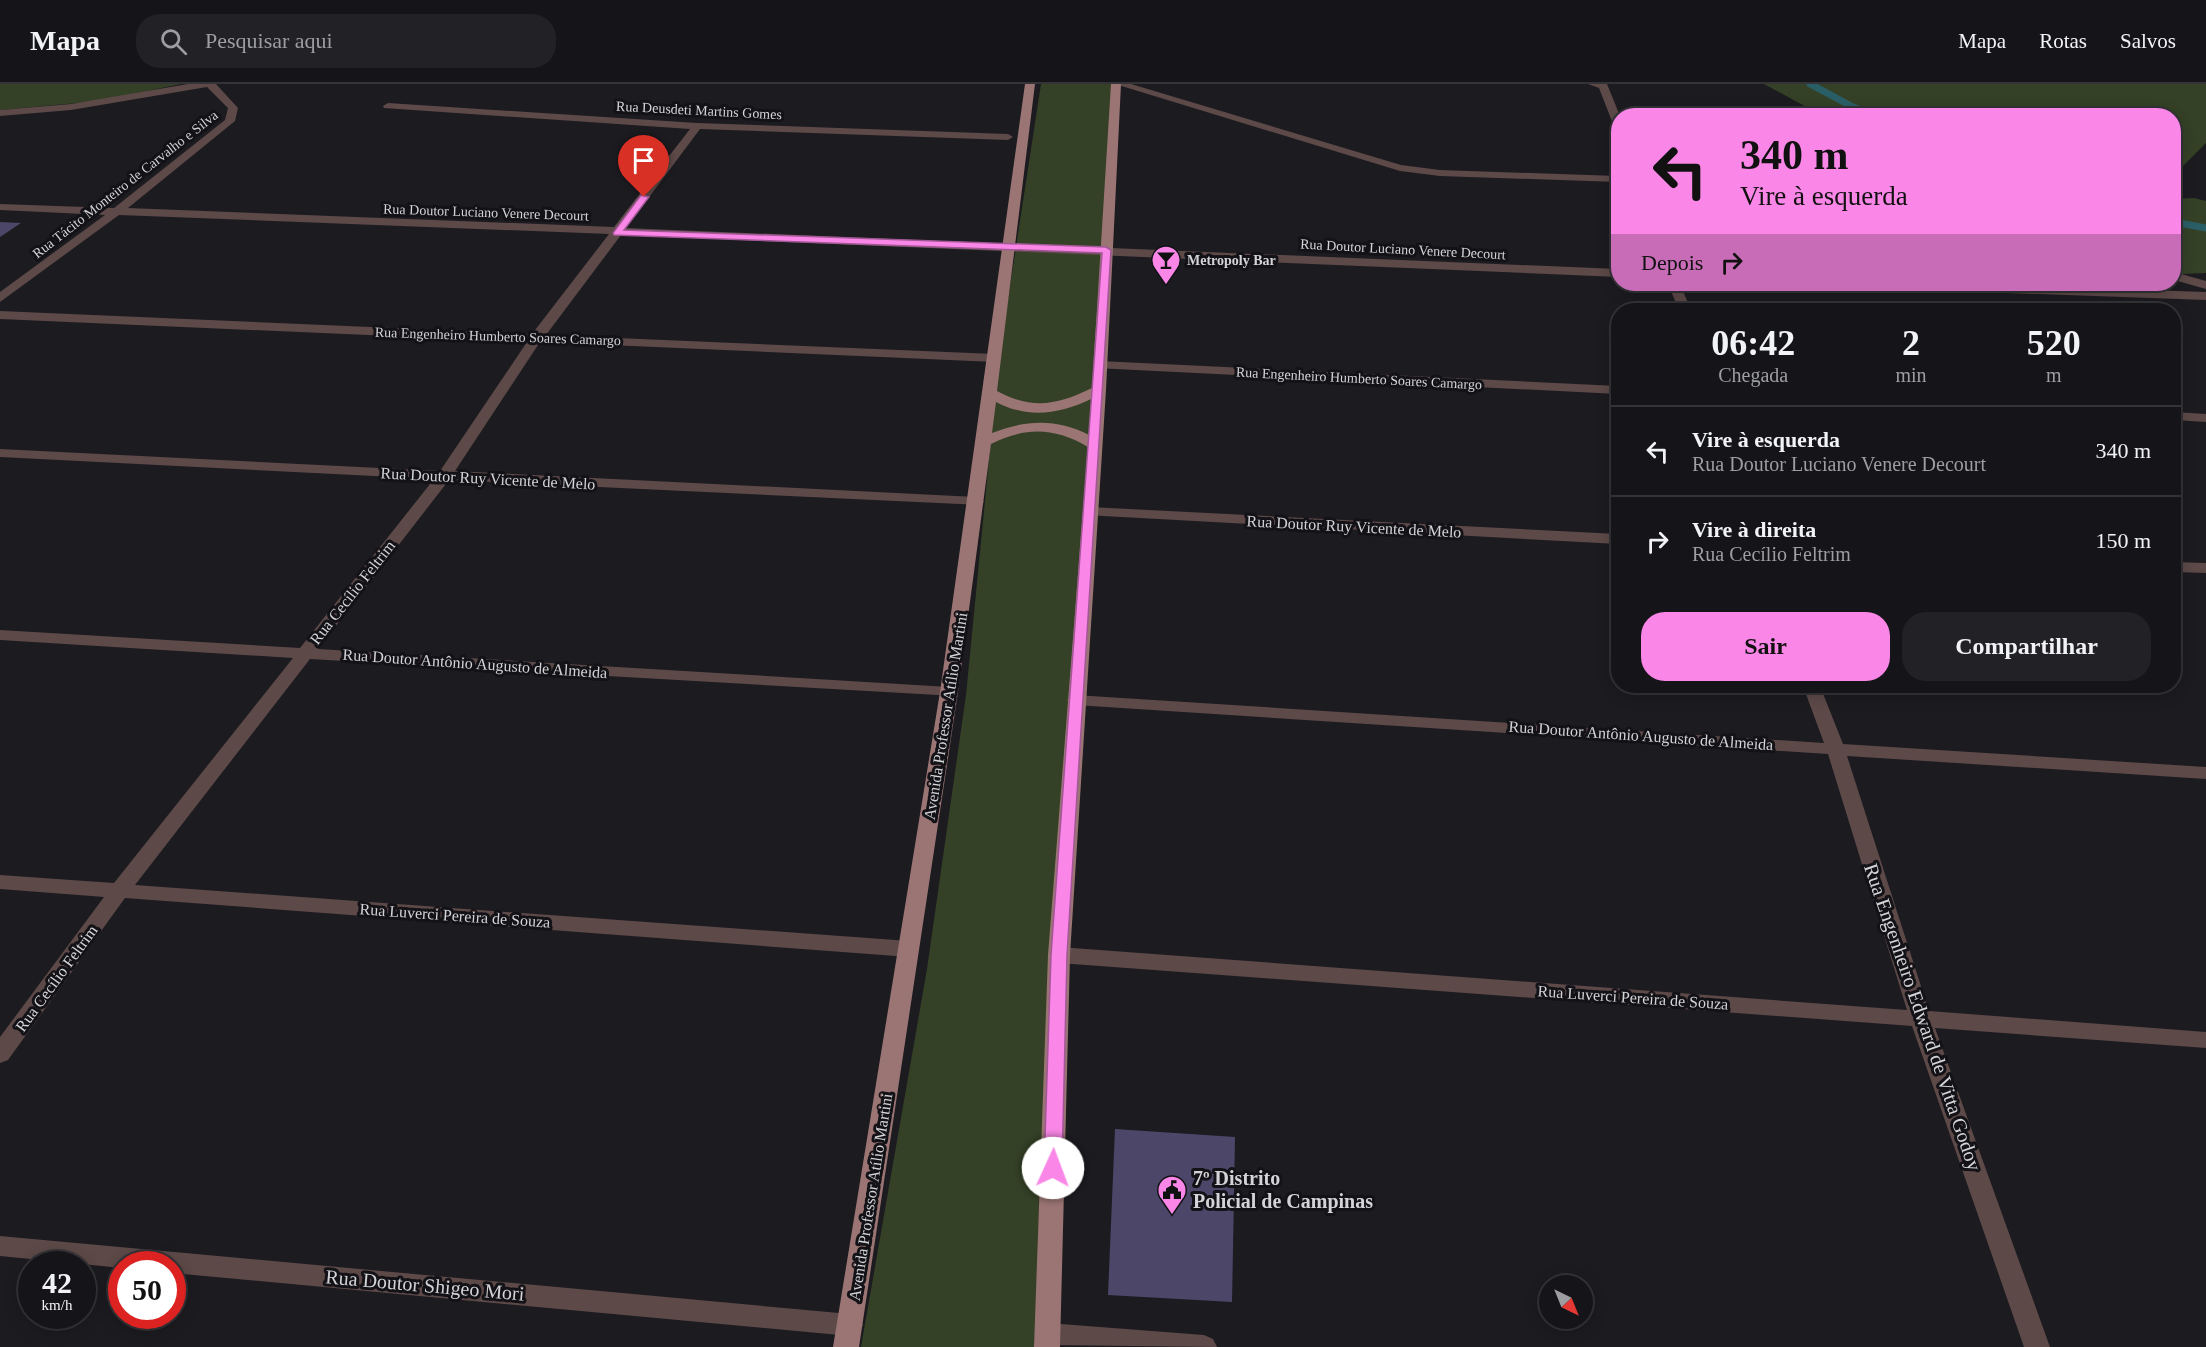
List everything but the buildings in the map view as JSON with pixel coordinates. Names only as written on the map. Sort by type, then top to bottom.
[{"type":"main road","name":"Avenida Professor Atílio Martini","points":[[848,1336],[949,693],[1030,84]]},
{"type":"main road","points":[[1048,1341],[1059,955],[1118,84]]},
{"type":"main road","points":[[990,393],[1008,404],[1058,409],[1099,390]]},
{"type":"main road","points":[[982,443],[1003,432],[1030,426],[1059,426],[1095,445]]},
{"type":"street","points":[[0,112],[71,107],[205,84]]},
{"type":"street","name":"Rua Tácito Monteiro de Carvalho e Silva","points":[[0,298],[116,212],[230,121],[233,108],[210,84]]},
{"type":"street","points":[[1118,84],[1400,168],[1440,173],[1611,179]]},
{"type":"street","points":[[1593,84],[1603,86],[1612,108]]},
{"type":"street","name":"Rua Deusdeti Martins Gomes","points":[[388,106],[697,126],[1008,137]]},
{"type":"street","name":"Rua Cecílio Feltrim","points":[[0,1054],[120,890],[444,476],[537,337],[697,126]]},
{"type":"street","name":"Rua Doutor Luciano Venere Decourt","points":[[0,207],[618,233],[1106,250],[1611,273]]},
{"type":"street","points":[[2181,278],[2206,285]]},
{"type":"street","points":[[2066,291],[2206,296]]},
{"type":"street","name":"Rua Engenheiro Humberto Soares Camargo","points":[[0,315],[995,358]]},
{"type":"street","name":"Rua Engenheiro Humberto Soares Camargo","points":[[1100,366],[1611,390]]},
{"type":"street","points":[[2181,417],[2206,418]]},
{"type":"street","name":"Rua Doutor Ruy Vicente de Melo","points":[[0,453],[976,502]]},
{"type":"street","name":"Rua Doutor Ruy Vicente de Melo","points":[[1090,512],[1611,539]]},
{"type":"street","points":[[2181,567],[2206,568]]},
{"type":"street","name":"Rua Doutor Antônio Augusto de Almeida","points":[[0,635],[949,693]]},
{"type":"street","name":"Rua Engenheiro Edward de Vitta Godoy","points":[[1815,693],[1835,747],[1920,1018],[2037,1347]]},
{"type":"street","name":"Rua Doutor Antônio Augusto de Almeida","points":[[1076,700],[1835,747],[2206,773]]},
{"type":"street","name":"Rua Luverci Pereira de Souza","points":[[0,882],[909,949]]},
{"type":"street","name":"Rua Luverci Pereira de Souza","points":[[1059,955],[2206,1040]]},
{"type":"street","name":"Rua Doutor Shigeo Mori","points":[[0,1246],[848,1336]]},
{"type":"street","points":[[1048,1341],[1204,1347]]},
{"type":"green space","points":[[0,84],[181,84],[99,101],[0,110]]},
{"type":"green space","points":[[1041,84],[1113,84],[1040,1347],[861,1347],[927,969],[966,695],[999,358]]},
{"type":"green space","points":[[1764,84],[2206,84],[2206,143],[2181,168],[2181,108],[1808,108]]},
{"type":"green space","points":[[2194,198],[2206,201],[2206,273],[2181,274],[2181,199]]},
{"type":"waterway","points":[[1810,84],[1856,108]]},
{"type":"waterway","points":[[2181,223],[2206,228]]},
{"type":"place","name":"Metropoly Bar","points":[[1166,286]]},
{"type":"place","name":"7º Distrito Policial de Campinas","points":[[1172,1216]]},
{"type":"route","points":[[644,197],[618,233],[1106,250],[1097,419],[1059,955],[1053,1168]]}]
